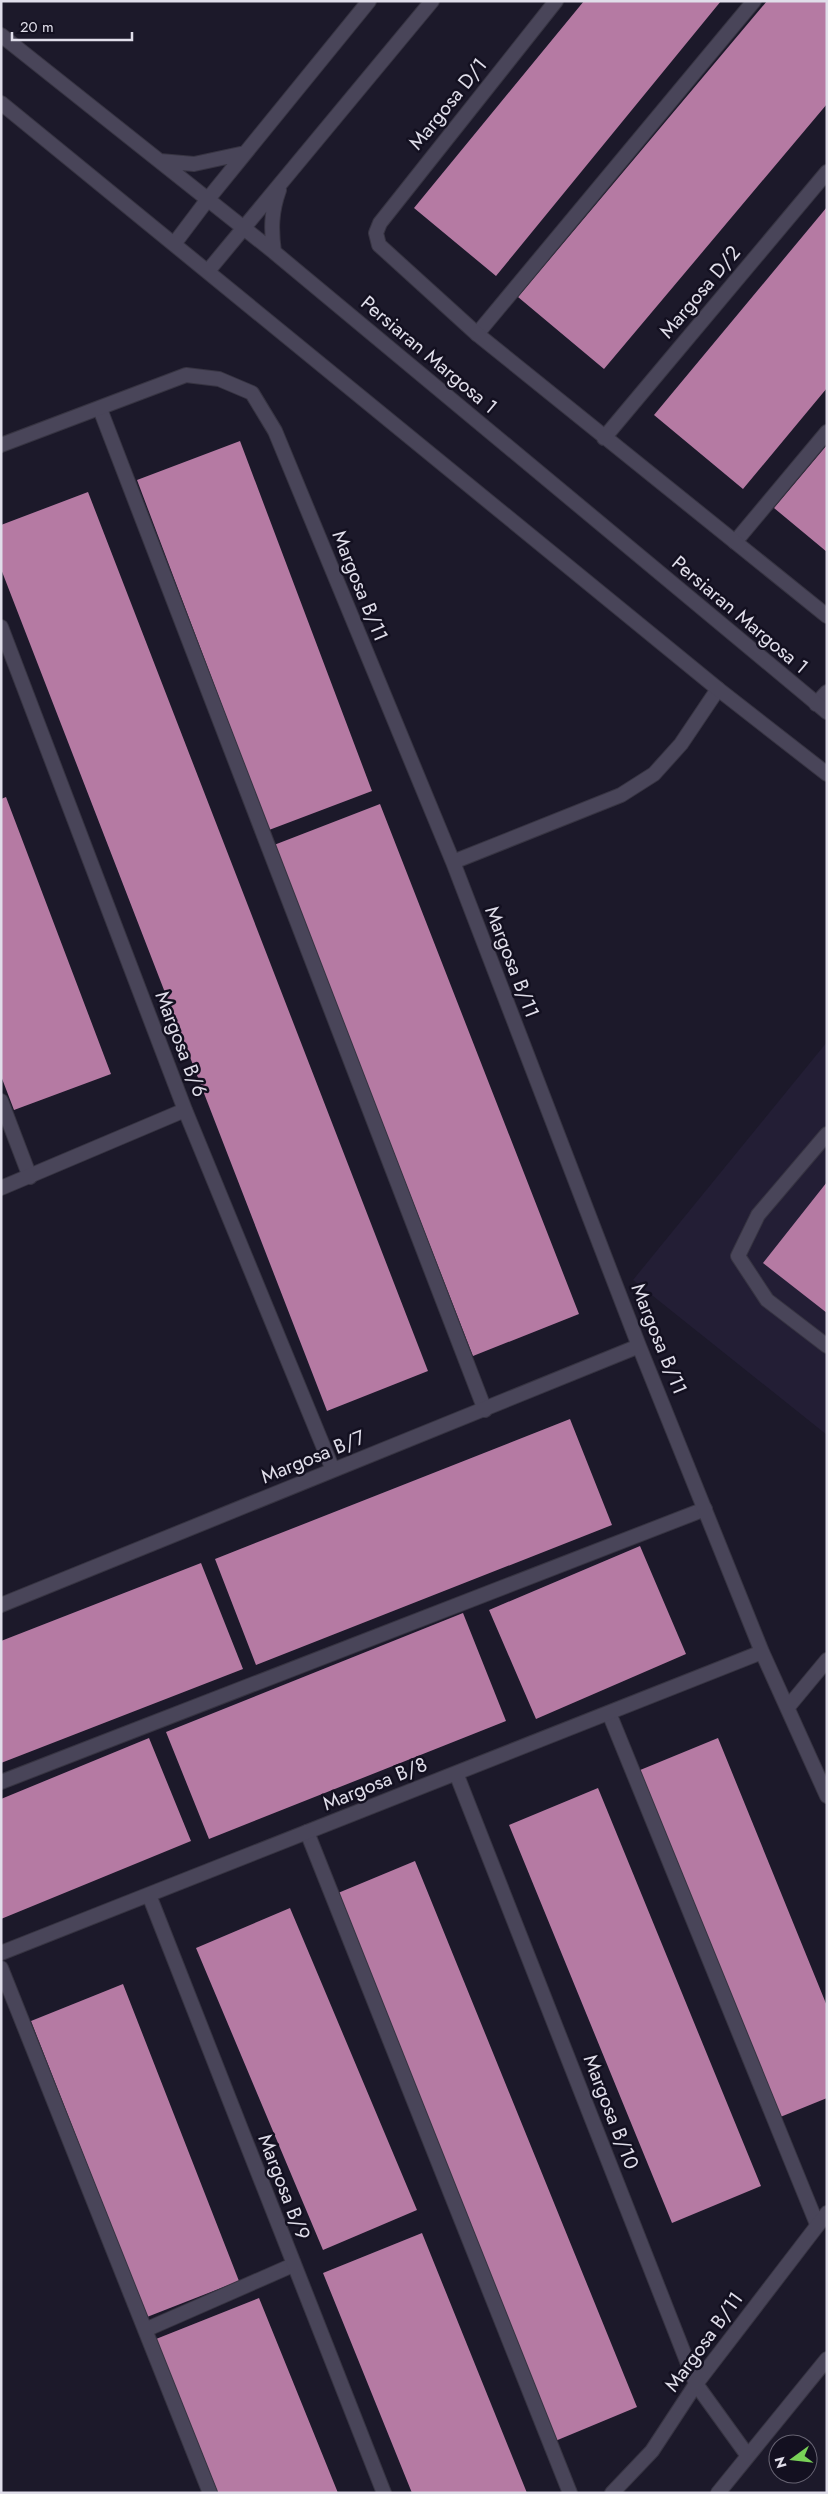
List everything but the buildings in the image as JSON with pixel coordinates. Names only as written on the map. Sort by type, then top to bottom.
[{"type":"street","points":[[174,244],[208,199],[369,1]]},
{"type":"street","points":[[208,271],[432,1]]},
{"type":"street","name":"Margosa D/1","points":[[477,334],[379,245],[376,233],[380,222],[556,1]]},
{"type":"street","points":[[754,1],[477,334],[827,616]]},
{"type":"street","name":"Persiaran Margosa 1","points":[[1,35],[274,252],[822,708]]},
{"type":"street","points":[[1,103],[718,689],[827,774]]},
{"type":"street","points":[[160,161],[194,164],[245,153]]},
{"type":"street","name":"Margosa D/2","points":[[604,438],[827,172]]},
{"type":"street","points":[[274,252],[271,229],[273,206],[282,183]]},
{"type":"street","name":"Margosa B/11","points":[[1,445],[186,375],[219,379],[252,392],[275,431],[453,862],[639,1346],[762,1652],[827,1796]]},
{"type":"street","points":[[100,408],[485,1410]]},
{"type":"street","points":[[735,542],[827,432]]},
{"type":"street","name":"Margosa B/6","points":[[1,627],[185,1110],[333,1470]]},
{"type":"street","points":[[453,862],[622,795],[654,774],[681,744],[718,689]]},
{"type":"street","points":[[822,708],[827,692]]},
{"type":"street","points":[[1,1101],[30,1177]]},
{"type":"street","points":[[1,1188],[185,1110]]},
{"type":"street","points":[[827,1134],[758,1215],[738,1256],[767,1300],[827,1346]]},
{"type":"street","name":"Margosa B/7","points":[[1,1605],[639,1346]]},
{"type":"street","points":[[1,1782],[705,1509]]},
{"type":"street","name":"Margosa B/8","points":[[1,1953],[762,1652]]},
{"type":"street","points":[[788,1707],[827,1660]]},
{"type":"street","points":[[608,1713],[822,2218]]},
{"type":"street","name":"Margosa B/10","points":[[456,1773],[696,2384],[748,2456]]},
{"type":"street","points":[[307,1832],[570,2493]]},
{"type":"street","name":"Margosa B/9","points":[[149,1895],[384,2493]]},
{"type":"street","points":[[1,1968],[210,2493]]},
{"type":"street","name":"Margosa B/11","points":[[612,2493],[652,2451],[696,2384],[822,2218]]},
{"type":"street","points":[[145,2330],[293,2265]]},
{"type":"street","points":[[718,2493],[827,2359]]},
{"type":"shaded area","points":[[827,1042],[827,1435],[633,1280]]}]
